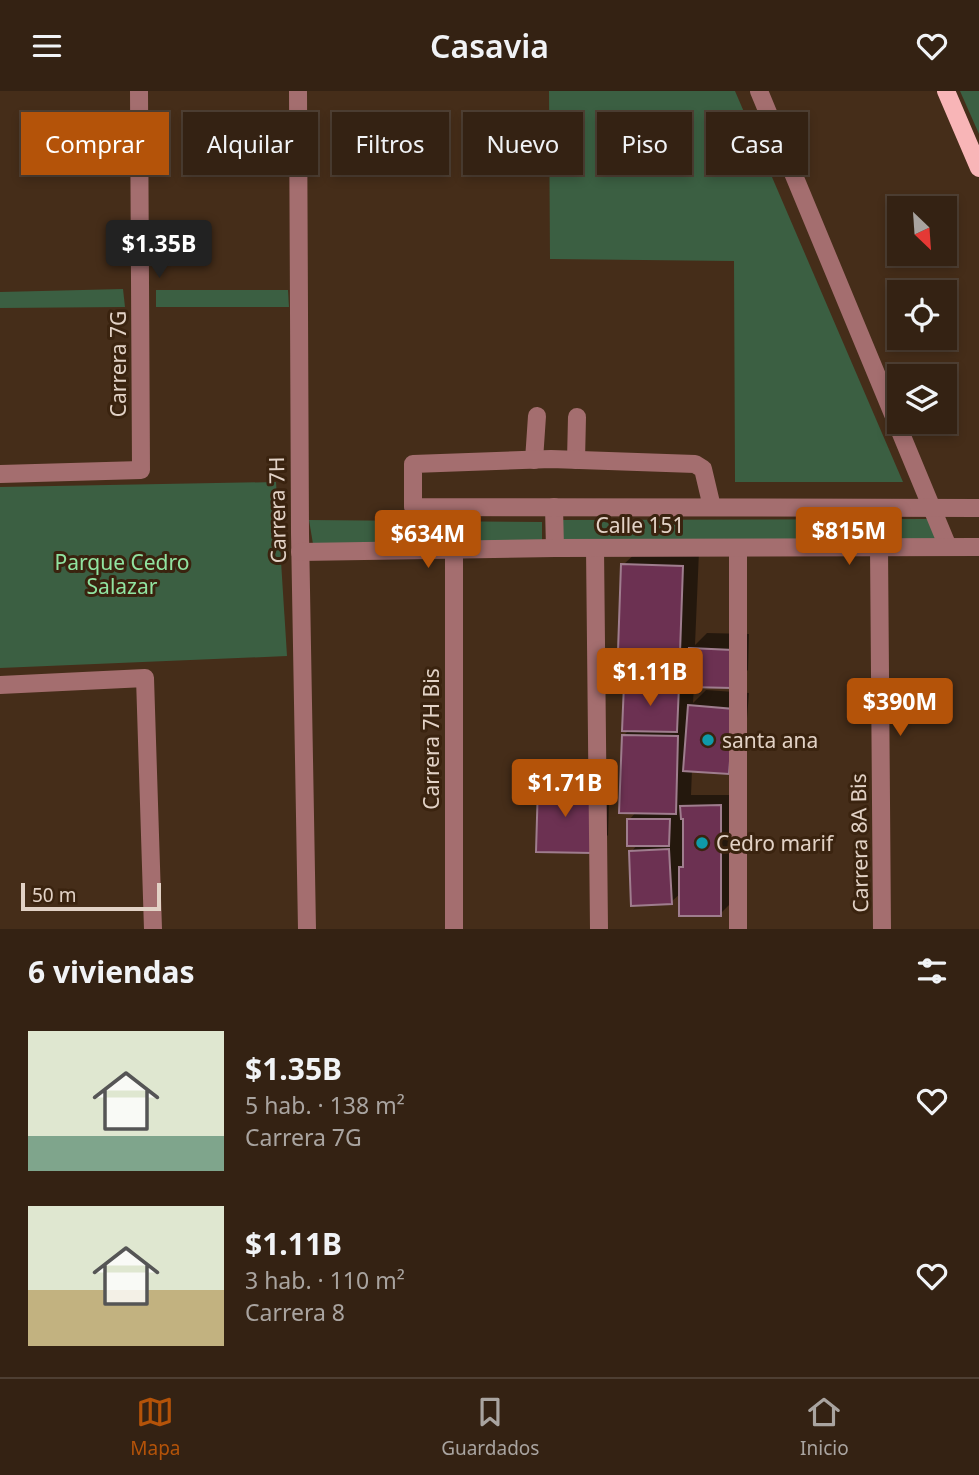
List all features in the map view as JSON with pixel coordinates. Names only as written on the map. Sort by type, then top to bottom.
[{"type":"main road","points":[[946,91],[979,167]]},
{"type":"street","name":"Carrera 7G","points":[[0,474],[141,470],[139,91]]},
{"type":"street","name":"Carrera 7H","points":[[298,91],[300,552],[307,929]]},
{"type":"street","points":[[759,91],[948,547]]},
{"type":"street","points":[[537,416],[534,460],[695,464],[703,469],[712,507]]},
{"type":"street","points":[[576,460],[577,417]]},
{"type":"street","name":"Calle 151","points":[[534,460],[413,464],[413,507],[979,507]]},
{"type":"street","points":[[554,507],[555,548]]},
{"type":"street","name":"Carrera 8A Bis","points":[[879,547],[882,929]]},
{"type":"street","name":"Calle 151","points":[[300,552],[555,548],[979,547]]},
{"type":"street","points":[[595,548],[599,929]]},
{"type":"street","points":[[738,548],[738,929]]},
{"type":"street","name":"Carrera 7H Bis","points":[[454,550],[454,929]]},
{"type":"street","points":[[0,685],[145,678],[153,929]]},
{"type":"green space","points":[[549,91],[735,91],[744,112],[706,112],[706,175],[771,175],[903,482],[735,482],[734,261],[550,259],[550,175],[583,175],[583,112],[549,112]]},
{"type":"green space","points":[[960,91],[979,91],[979,134]]},
{"type":"green space","points":[[123,289],[125,307],[0,308],[0,292]]},
{"type":"green space","points":[[156,290],[288,290],[289,307],[156,307]]},
{"type":"green space","name":"Parque Cedro Salazar","points":[[276,482],[287,656],[0,668],[0,487]]},
{"type":"green space","points":[[928,519],[936,539],[561,542],[558,520]]},
{"type":"green space","points":[[309,520],[542,522],[542,544],[313,544]]},
{"type":"building","points":[[621,564],[683,566],[679,682],[617,680]]},
{"type":"building","points":[[689,648],[733,650],[732,688],[688,687]]},
{"type":"building","points":[[624,684],[679,686],[677,732],[622,731]]},
{"type":"building","name":"santa ana","points":[[688,705],[734,709],[729,774],[683,771]]},
{"type":"building","points":[[622,735],[678,736],[676,814],[619,813]]},
{"type":"building","points":[[538,784],[594,786],[592,853],[536,852]]},
{"type":"building","name":"Cedro marif","points":[[721,805],[721,916],[679,916],[679,867],[683,867],[683,819],[680,806]]},
{"type":"building","points":[[627,819],[670,819],[669,846],[627,846]]},
{"type":"building","points":[[669,849],[672,904],[631,906],[629,851]]},
{"type":"place","name":"santa ana","points":[[708,740]]},
{"type":"place","name":"Cedro marif","points":[[702,843]]}]
